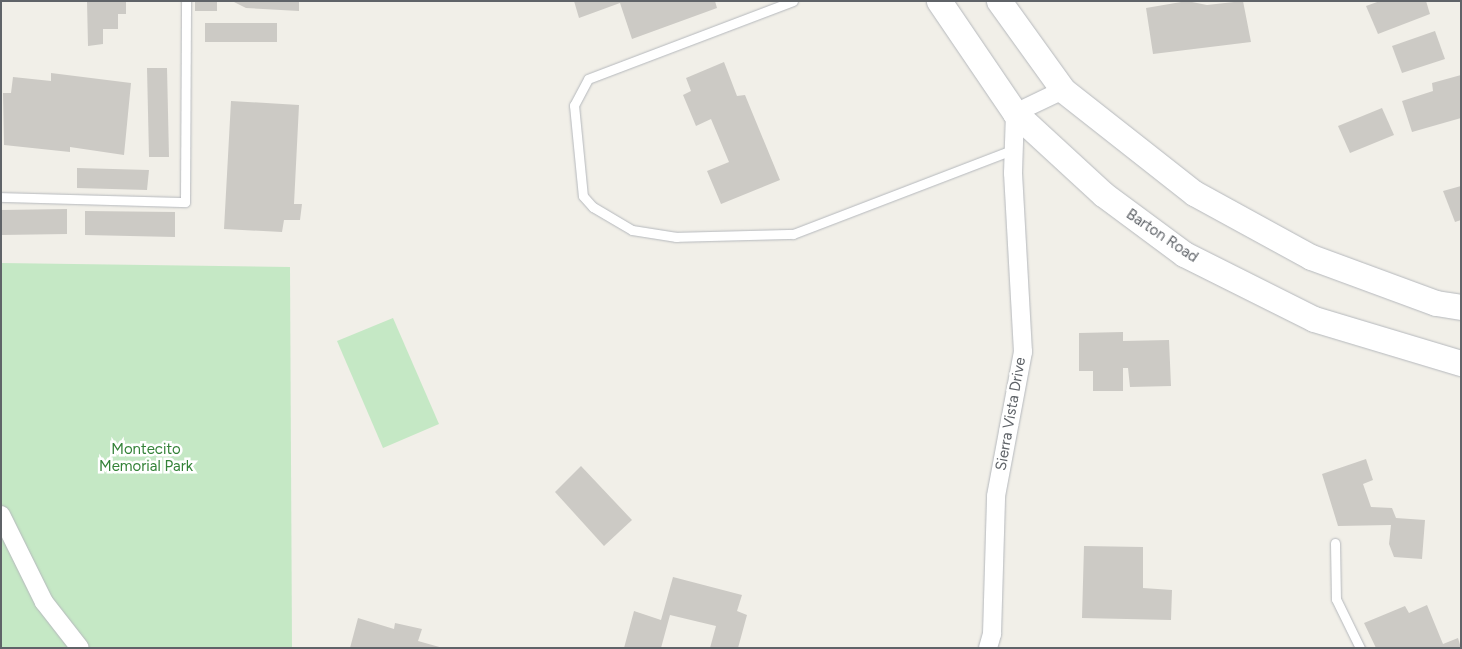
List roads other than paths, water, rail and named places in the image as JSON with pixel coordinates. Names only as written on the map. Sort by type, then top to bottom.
[{"type":"main road","name":"Barton Road","points":[[939,1],[1015,113],[1103,194],[1184,254],[1314,319],[1461,363]]},
{"type":"main road","points":[[999,1],[1062,90],[1194,193],[1311,257],[1436,303],[1461,307]]},
{"type":"street","points":[[1015,113],[1062,90]]},
{"type":"street","name":"Sierra Vista Drive","points":[[988,648],[996,496],[1023,352],[1014,149],[1015,113]]},
{"type":"street","points":[[1,515],[44,602],[80,648]]},
{"type":"lane","points":[[1,197],[185,202],[186,1]]},
{"type":"lane","points":[[793,1],[588,79],[574,105],[583,196],[593,207],[632,230],[676,237],[793,234],[1014,149]]},
{"type":"lane","points":[[1335,543],[1336,598],[1360,648]]},
{"type":"park label","name":"Montecito Memorial Park","points":[[146,458]]}]
